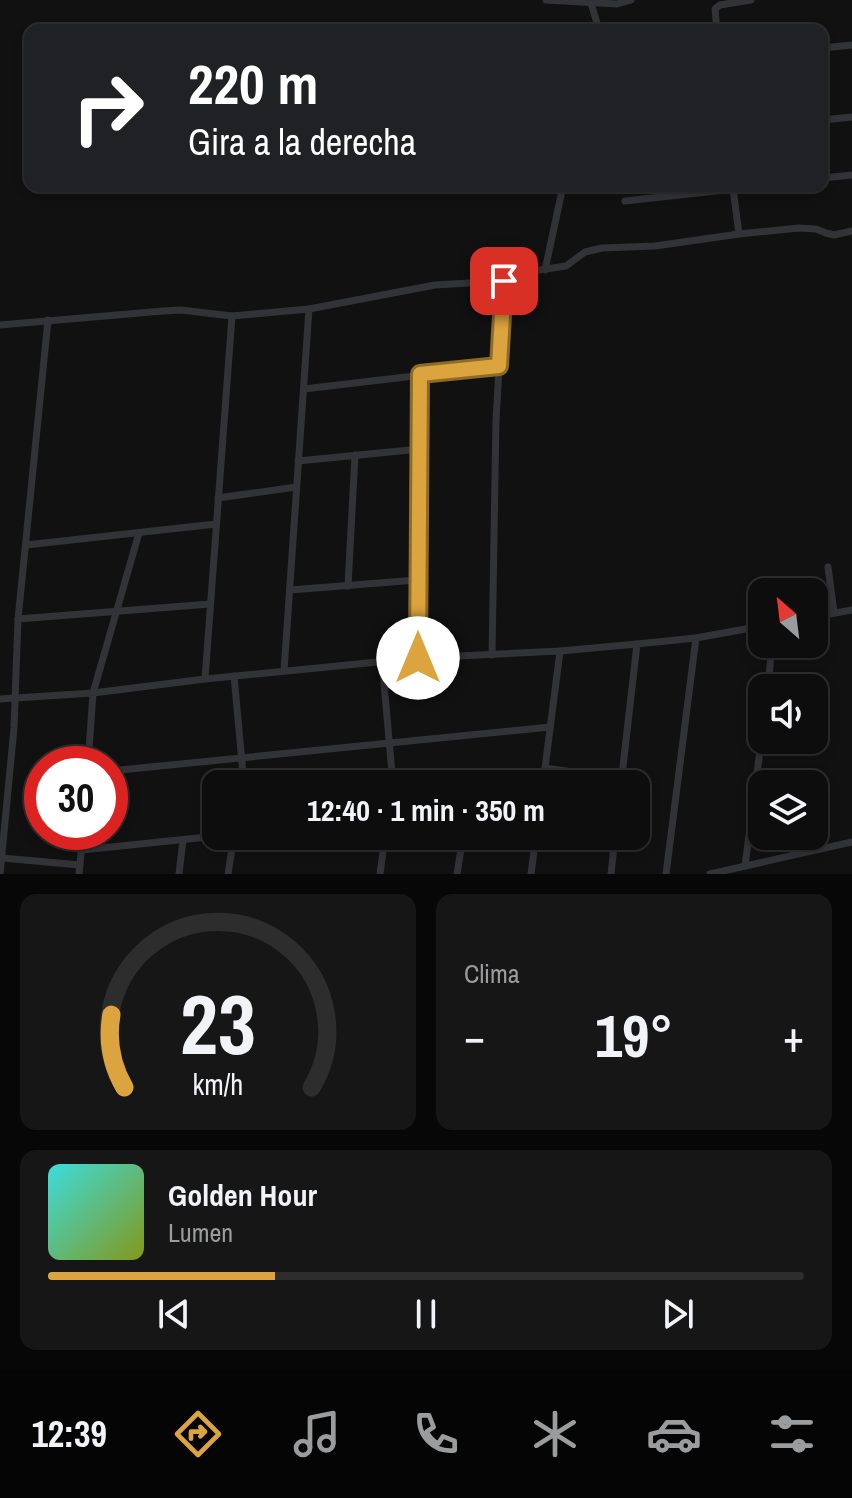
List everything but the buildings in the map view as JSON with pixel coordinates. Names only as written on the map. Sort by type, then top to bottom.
[{"type":"street","points":[[546,0],[617,4],[631,0]]},
{"type":"street","points":[[716,24],[715,9],[720,5],[751,0]]},
{"type":"street","points":[[591,3],[597,24]]},
{"type":"street","points":[[828,47],[852,45]]},
{"type":"street","points":[[828,119],[852,117]]},
{"type":"street","points":[[828,177],[852,175]]},
{"type":"street","points":[[545,270],[562,192]]},
{"type":"street","points":[[625,201],[700,192]]},
{"type":"street","points":[[734,192],[739,234]]},
{"type":"street","points":[[0,325],[181,310],[232,316],[309,309],[435,285],[504,281],[513,274],[566,266],[585,252],[602,248],[655,246],[799,228],[834,235],[852,231]]},
{"type":"street","points":[[492,655],[496,435],[504,281]]},
{"type":"street","points":[[284,671],[309,309]]},
{"type":"street","points":[[205,679],[232,316]]},
{"type":"street","points":[[0,874],[14,728],[18,619],[48,320]]},
{"type":"street","points":[[304,389],[499,366]]},
{"type":"street","points":[[418,658],[420,374]]},
{"type":"street","points":[[298,461],[420,449]]},
{"type":"street","points":[[348,586],[355,455]]},
{"type":"street","points":[[218,498],[296,487]]},
{"type":"street","points":[[26,545],[216,524]]},
{"type":"street","points":[[89,746],[93,693],[139,533]]},
{"type":"street","points":[[828,567],[834,613]]},
{"type":"street","points":[[290,590],[417,580]]},
{"type":"street","points":[[18,619],[210,604]]},
{"type":"street","points":[[828,614],[852,610]]},
{"type":"street","points":[[0,699],[93,693],[382,661],[637,644],[748,629]]},
{"type":"street","points":[[666,874],[696,638]]},
{"type":"street","points":[[622,770],[637,644]]},
{"type":"street","points":[[556,770],[545,768],[560,651]]},
{"type":"street","points":[[382,661],[392,770]]},
{"type":"street","points":[[234,676],[243,770]]},
{"type":"street","points":[[128,769],[550,727]]},
{"type":"street","points":[[745,866],[760,754]]},
{"type":"street","points":[[128,845],[202,838]]},
{"type":"street","points":[[179,874],[183,840]]},
{"type":"street","points":[[710,874],[852,842]]},
{"type":"street","points":[[2,858],[80,870],[82,850]]},
{"type":"street","points":[[228,874],[232,850]]},
{"type":"street","points":[[380,874],[383,850]]},
{"type":"street","points":[[457,874],[461,850]]},
{"type":"street","points":[[531,874],[534,850]]},
{"type":"street","points":[[611,874],[614,850]]},
{"type":"route","points":[[418,658],[420,374],[499,366],[504,281]]}]
